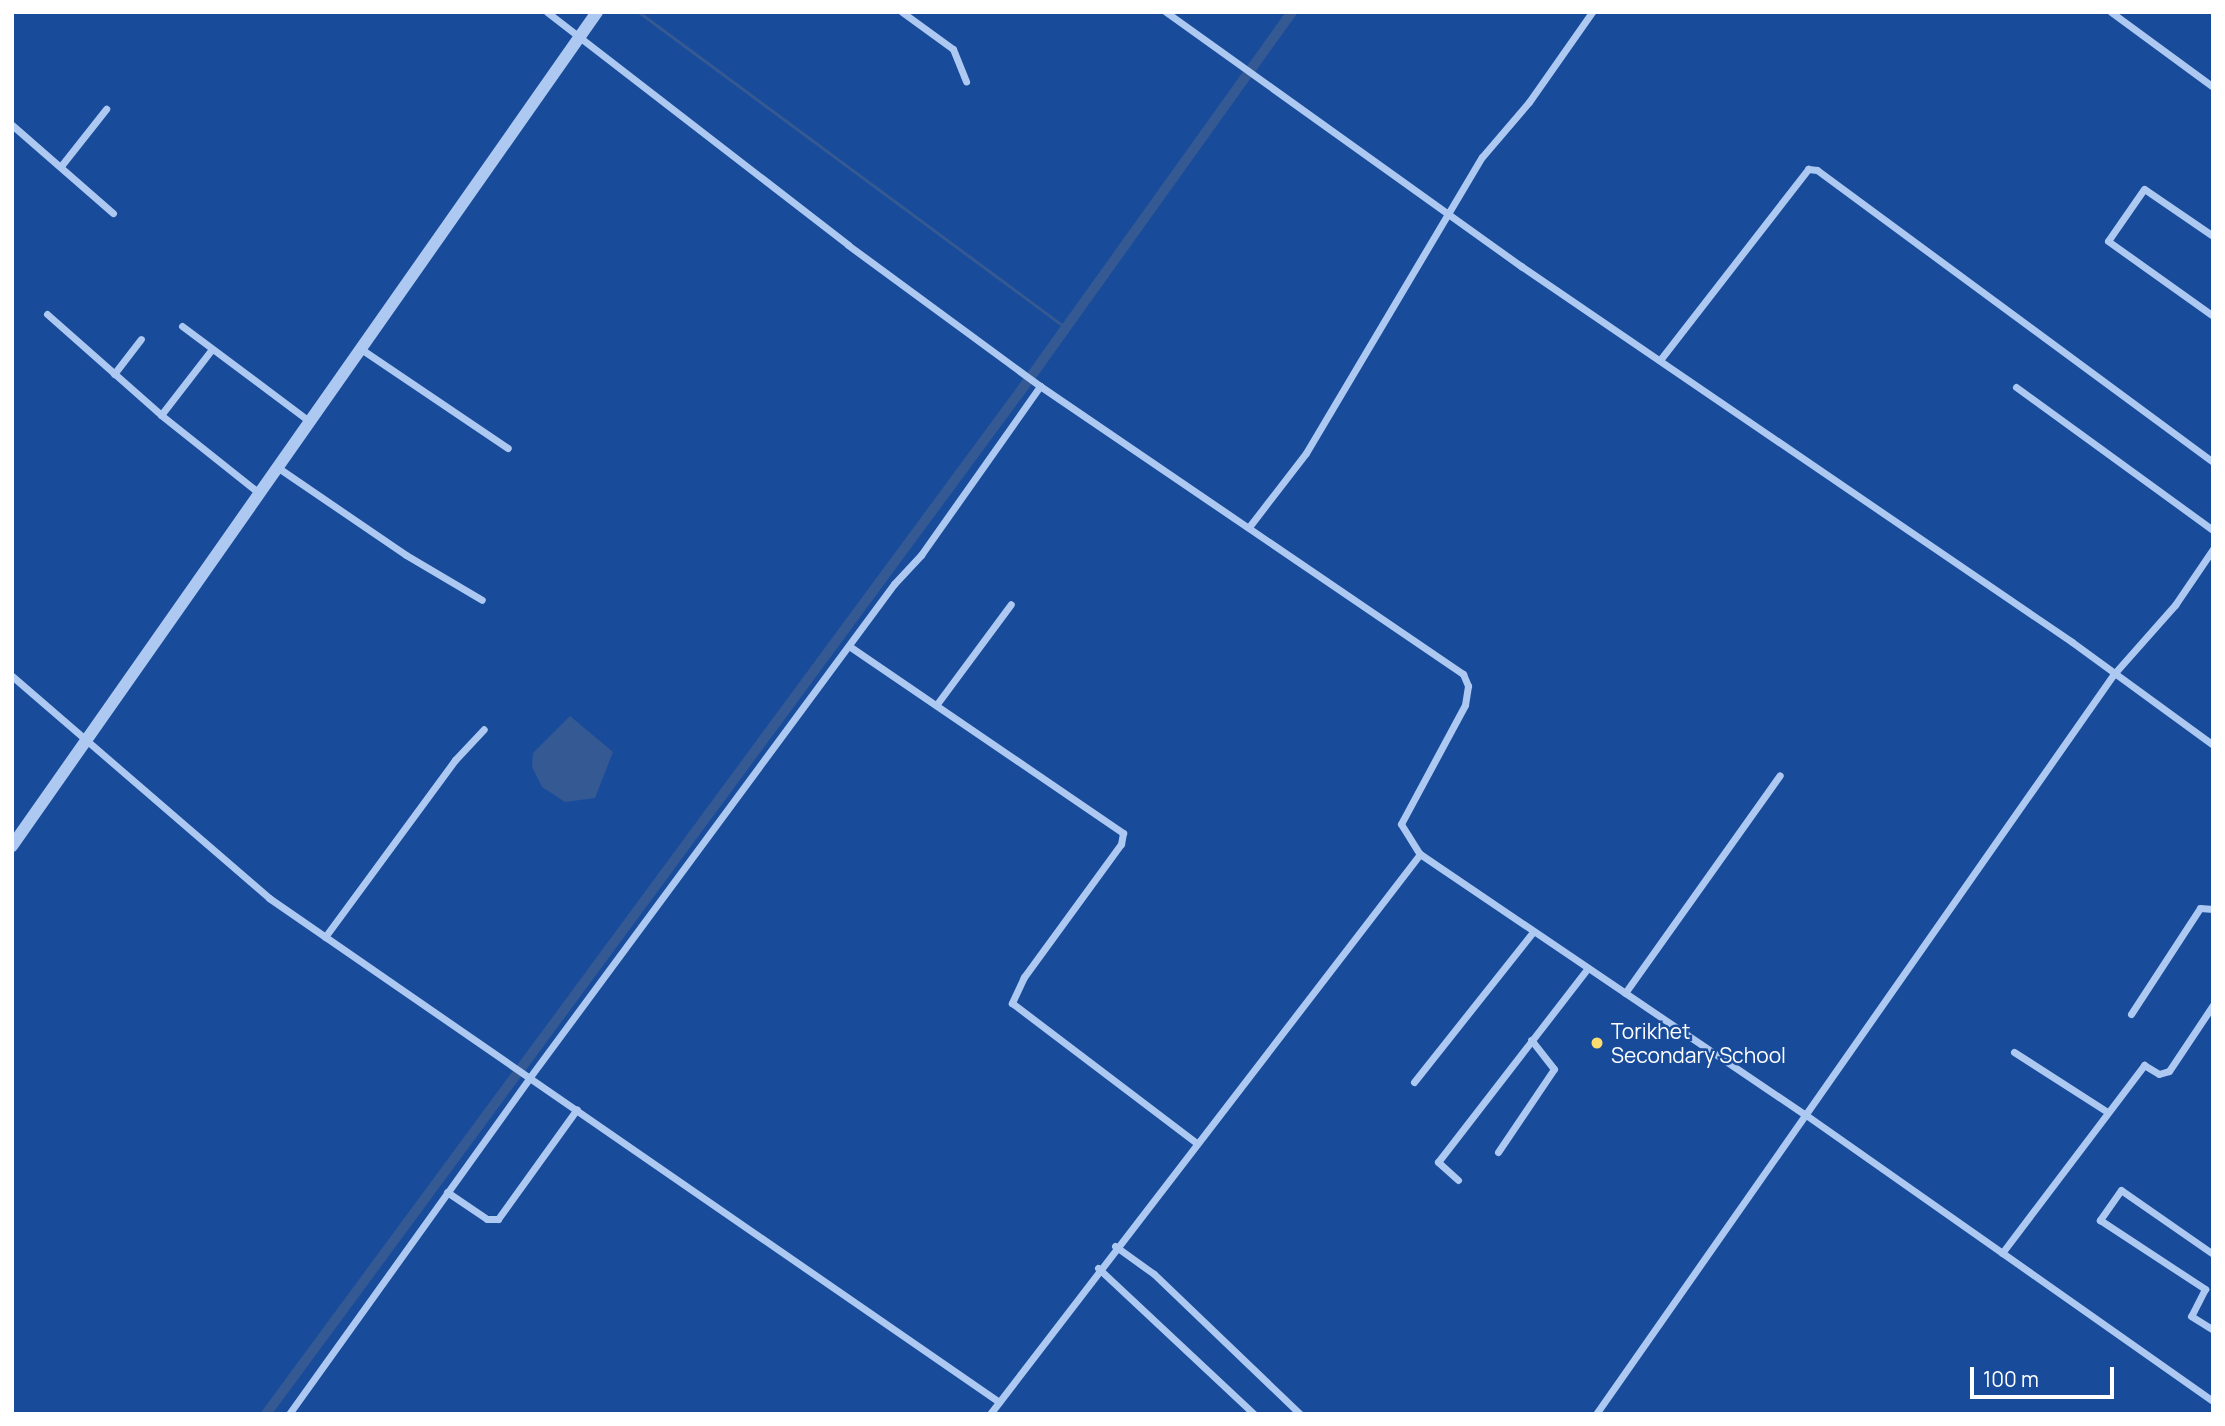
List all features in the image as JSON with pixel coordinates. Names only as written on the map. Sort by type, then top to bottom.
[{"type":"street","points":[[547,12],[848,245],[1037,383],[1463,674],[1468,686],[1465,705],[1401,824],[1420,853],[1806,1115],[2213,1401]]},
{"type":"street","points":[[12,846],[597,12]]},
{"type":"street","points":[[902,12],[953,49],[966,82]]},
{"type":"street","points":[[1166,12],[1448,213],[2072,642],[2113,676],[2213,745]]},
{"type":"street","points":[[1249,527],[1306,453],[1482,157],[1530,102],[1592,12]]},
{"type":"street","points":[[2111,12],[2213,87]]},
{"type":"street","points":[[61,166],[106,109]]},
{"type":"street","points":[[12,125],[113,213]]},
{"type":"street","points":[[1660,360],[1808,169],[1817,170],[2213,462]]},
{"type":"street","points":[[2213,236],[2144,189],[2108,241],[2213,316]]},
{"type":"street","points":[[47,314],[161,415],[259,493]]},
{"type":"street","points":[[182,326],[309,421]]},
{"type":"street","points":[[114,374],[141,340]]},
{"type":"street","points":[[360,348],[508,448]]},
{"type":"street","points":[[161,415],[212,349]]},
{"type":"street","points":[[289,1414],[530,1077],[894,584],[921,555],[1037,383]]},
{"type":"street","points":[[2016,387],[2213,530]]},
{"type":"street","points":[[277,467],[406,555],[482,600]]},
{"type":"street","points":[[1596,1414],[2113,676],[2175,605],[2213,549]]},
{"type":"street","points":[[937,704],[1011,604]]},
{"type":"street","points":[[849,646],[1123,833],[1121,844],[1030,969],[1012,1003],[1195,1142]]},
{"type":"street","points":[[12,676],[269,898],[999,1402]]},
{"type":"street","points":[[325,937],[454,760],[484,729]]},
{"type":"street","points":[[1625,993],[1780,775]]},
{"type":"street","points":[[992,1413],[1098,1268],[1420,853]]},
{"type":"street","points":[[2131,1014],[2200,908],[2213,909]]},
{"type":"street","points":[[1414,1082],[1534,932]]},
{"type":"street","points":[[1458,1180],[1438,1161],[1588,968]]},
{"type":"street","points":[[2002,1253],[2106,1111],[2144,1065],[2159,1074],[2169,1071],[2213,1004]]},
{"type":"street","points":[[1498,1152],[1553,1069],[1531,1040]]},
{"type":"street","points":[[2014,1052],[2106,1111]]},
{"type":"street","points":[[447,1192],[487,1219],[498,1219],[577,1109]]},
{"type":"street","points":[[2213,1254],[2121,1190],[2100,1220],[2205,1289],[2191,1316],[2213,1330]]},
{"type":"street","points":[[1115,1246],[1154,1274],[1300,1414]]},
{"type":"street","points":[[1098,1268],[1254,1414]]},
{"type":"water","points":[[570,716],[613,752],[595,798],[565,802],[542,787],[532,767],[533,753]]},
{"type":"waterway","points":[[639,12],[1065,327]]},
{"type":"waterway","points":[[266,1414],[1022,389],[1292,12]]},
{"type":"place","name":"Torikhet Secondary School","points":[[1597,1043]]}]
